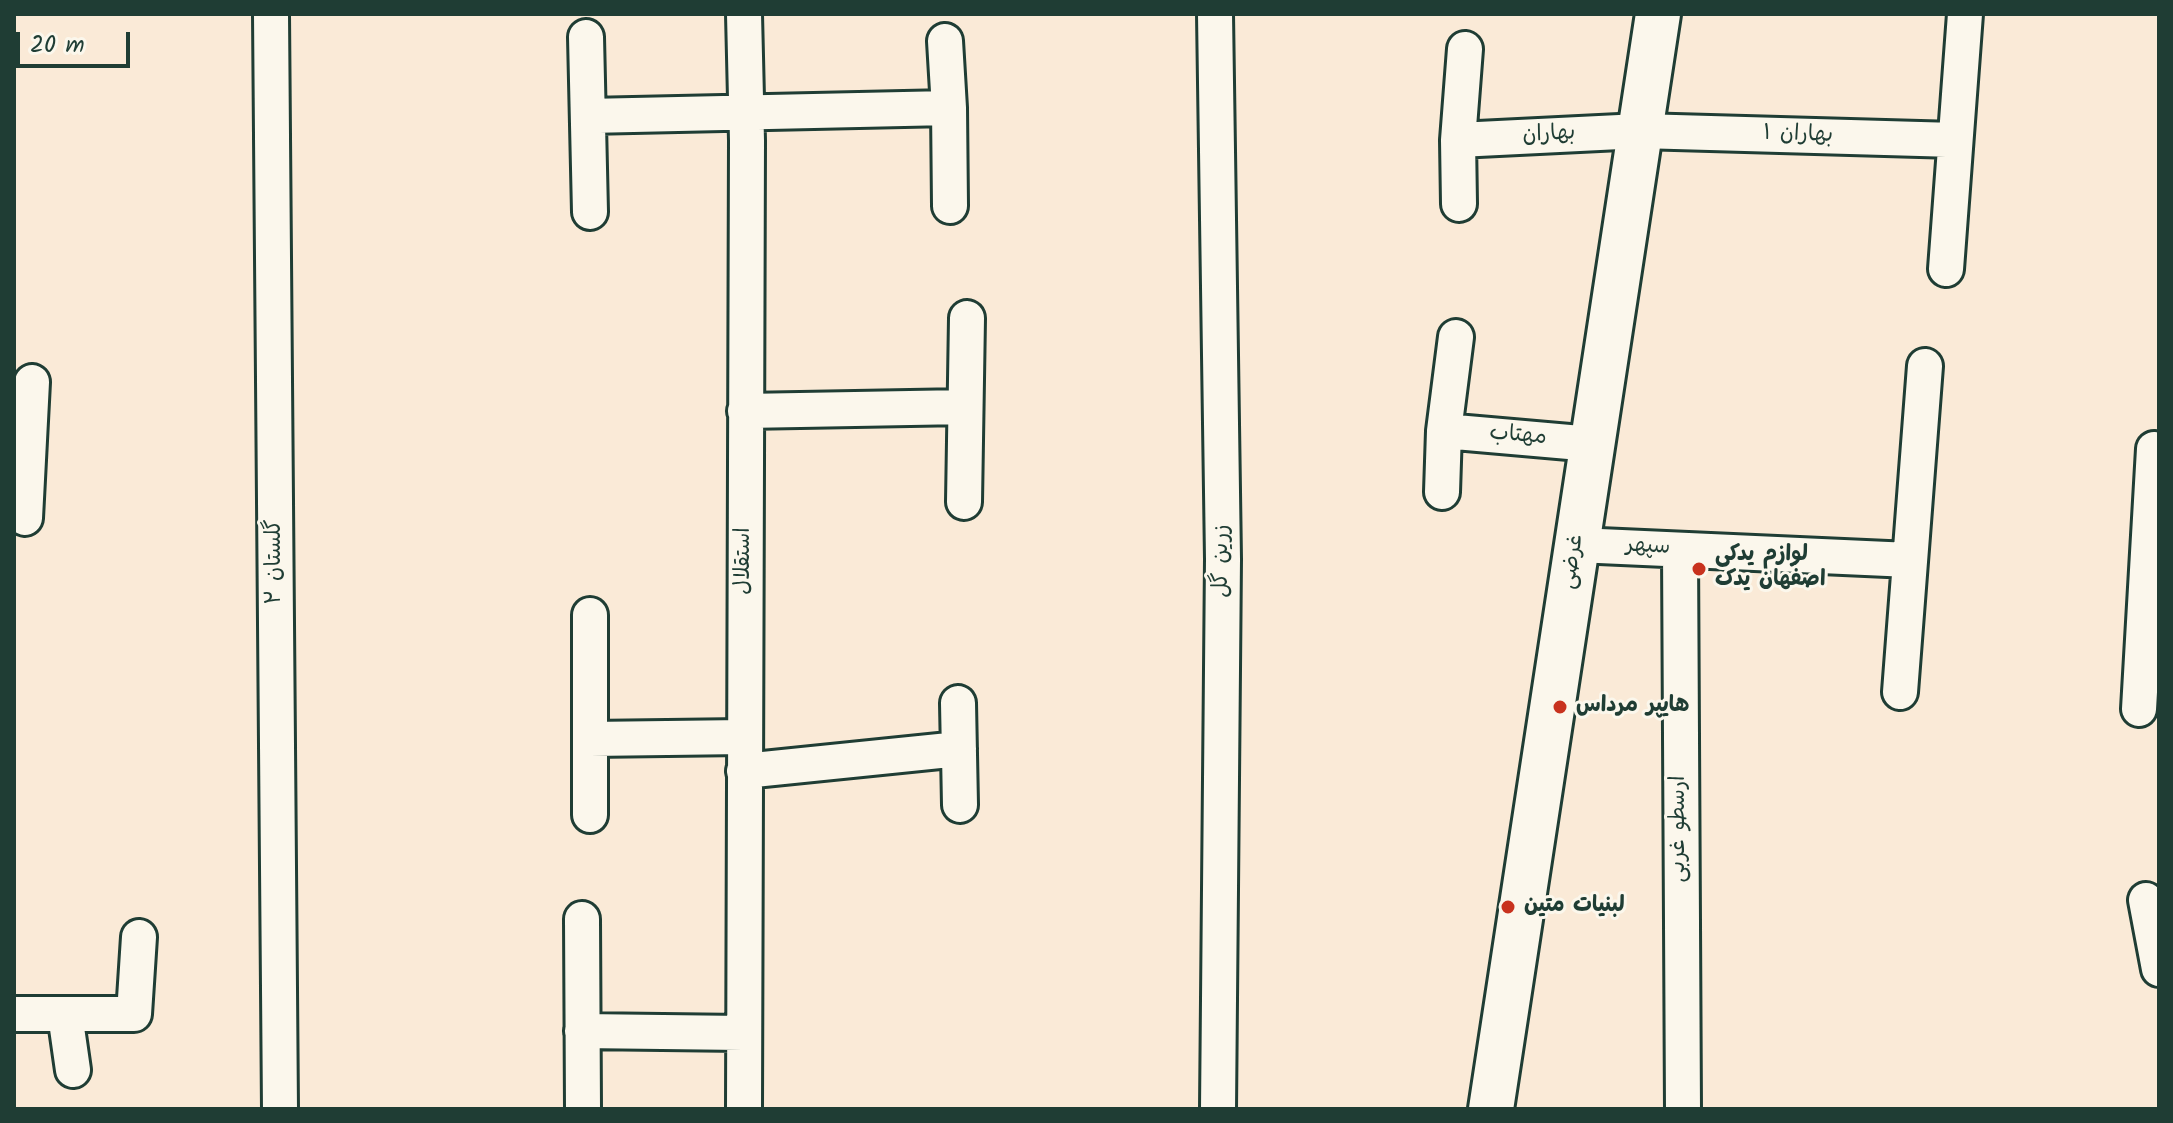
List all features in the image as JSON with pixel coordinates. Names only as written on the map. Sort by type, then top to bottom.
[{"type":"main road","name":"غرضی","points":[[1491,1109],[1658,14]]},
{"type":"street","name":"گلستان ۲","points":[[271,14],[280,1109]]},
{"type":"street","name":"استقلال","points":[[744,14],[744,1109]]},
{"type":"street","name":"زرین گل","points":[[1215,14],[1223,559],[1218,1109]]},
{"type":"street","points":[[1946,269],[1965,14]]},
{"type":"street","points":[[586,37],[590,212]]},
{"type":"street","points":[[945,41],[950,206]]},
{"type":"street","points":[[1459,204],[1458,140],[1465,49]]},
{"type":"street","points":[[588,116],[949,108]]},
{"type":"street","name":"بهاران ۱","points":[[1640,131],[1955,140]]},
{"type":"street","name":"بهاران","points":[[1458,140],[1640,131]]},
{"type":"street","points":[[964,502],[967,318]]},
{"type":"street","points":[[1442,492],[1444,431],[1456,337]]},
{"type":"street","points":[[1900,692],[1925,366]]},
{"type":"street","points":[[25,518],[21,460],[32,382]]},
{"type":"street","points":[[745,411],[965,407]]},
{"type":"street","name":"مهتاب","points":[[1444,431],[1592,444]]},
{"type":"street","points":[[2139,709],[2154,585],[2154,449]]},
{"type":"street","name":"سپهر","points":[[1577,545],[1910,560]]},
{"type":"street","name":"ارسطو غربی","points":[[1680,550],[1683,1109]]},
{"type":"street","points":[[590,615],[590,815]]},
{"type":"street","points":[[958,703],[960,805]]},
{"type":"street","points":[[590,739],[744,737]]},
{"type":"street","points":[[744,771],[959,749]]},
{"type":"street","points":[[2146,900],[2159,969]]},
{"type":"street","points":[[582,919],[583,1109]]},
{"type":"street","points":[[14,1014],[134,1014],[139,937]]},
{"type":"street","points":[[65,1014],[73,1070]]},
{"type":"street","points":[[582,1031],[743,1033]]},
{"type":"place","name":"لوازم یدکی اصفهان یدک","points":[[1699,569]]},
{"type":"place","name":"هایپر مرداس","points":[[1560,707]]},
{"type":"place","name":"لبنیات متین","points":[[1508,907]]}]
